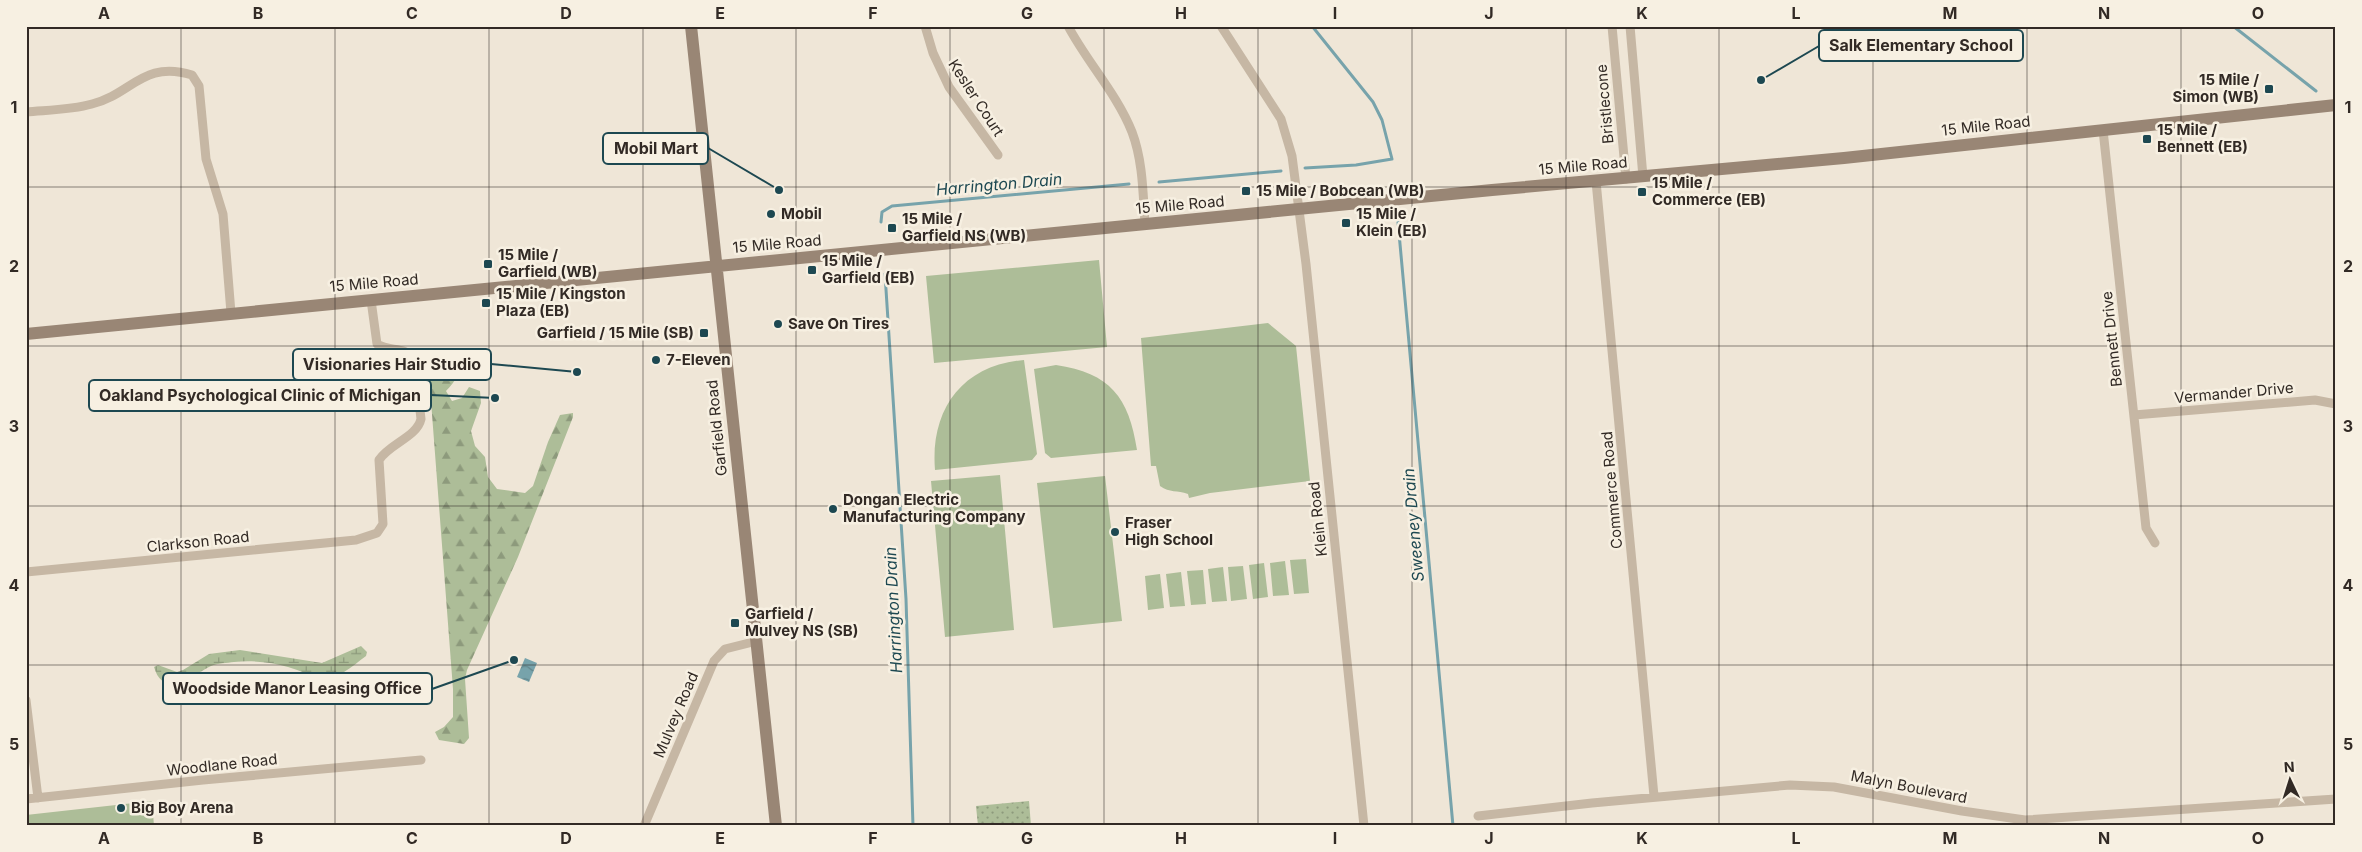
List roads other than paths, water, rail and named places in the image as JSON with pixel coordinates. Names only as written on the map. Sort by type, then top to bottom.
[{"type":"main road","name":"Garfield Road","points":[[691,26],[776,826]]},
{"type":"main road","name":"15 Mile Road","points":[[26,334],[717,265],[1626,179],[2336,104]]},
{"type":"street","name":"Kesler Court","points":[[925,26],[933,54],[949,87],[998,155]]},
{"type":"street","points":[[1068,26],[1122,112],[1131,132],[1141,174],[1145,224]]},
{"type":"street","name":"Klein Road","points":[[1221,26],[1285,128],[1292,156],[1306,264],[1364,826]]},
{"type":"street","name":"Bristlecone","points":[[1612,26],[1626,179]]},
{"type":"street","name":"Bristlecone","points":[[1630,26],[1643,177]]},
{"type":"street","points":[[26,112],[93,104],[152,72],[172,70],[192,75],[199,86],[206,159],[223,214],[231,313]]},
{"type":"street","name":"Bennett Drive","points":[[2103,130],[2146,528],[2155,543]]},
{"type":"street","name":"Commerce Road","points":[[1596,181],[1654,796]]},
{"type":"street","name":"Clarkson Road","points":[[26,572],[351,541],[373,536],[381,530],[383,524],[379,460],[384,452],[418,426],[421,419],[414,358],[406,351],[383,348],[377,344],[371,300]]},
{"type":"street","name":"Vermander Drive","points":[[2134,415],[2316,400],[2336,404]]},
{"type":"street","name":"Mulvey Road","points":[[644,826],[714,661],[725,649],[757,641]]},
{"type":"street","points":[[26,700],[38,798]]},
{"type":"street","name":"Woodlane Road","points":[[26,799],[203,780],[421,760]]},
{"type":"street","name":"Malyn Boulevard","points":[[1478,816],[1654,796],[1815,785],[2025,820],[2099,821],[2336,799]]},
{"type":"water","points":[[525,658],[537,663],[529,682],[517,677]]},
{"type":"waterway","name":"Harrington Drain","points":[[1305,168],[1356,165],[1392,159],[1382,120],[1373,102],[1312,26]]},
{"type":"waterway","points":[[2233,26],[2316,91]]},
{"type":"waterway","name":"Harrington Drain","points":[[1159,182],[1281,171]]},
{"type":"waterway","name":"Harrington Drain","points":[[881,222],[882,212],[892,206],[1129,184]]},
{"type":"waterway","name":"Sweeney Drain","points":[[1398,222],[1453,826]]},
{"type":"waterway","name":"Harrington Drain","points":[[885,274],[906,599],[913,826]]},
{"type":"place","name":"Salk Elementary School","points":[[1761,80]]},
{"type":"place","name":"15 Mile / Simon (WB)","points":[[2269,89]]},
{"type":"place","name":"15 Mile / Bennett (EB)","points":[[2147,139]]},
{"type":"place","name":"Mobil Mart","points":[[779,190]]},
{"type":"place","name":"15 Mile / Bobcean (WB)","points":[[1246,191]]},
{"type":"place","name":"15 Mile / Commerce (EB)","points":[[1642,192]]},
{"type":"place","name":"Mobil","points":[[771,214]]},
{"type":"place","name":"15 Mile / Klein (EB)","points":[[1346,223]]},
{"type":"place","name":"15 Mile / Garfield NS (WB)","points":[[892,228]]},
{"type":"place","name":"15 Mile / Garfield (WB)","points":[[488,264]]},
{"type":"place","name":"15 Mile / Garfield (EB)","points":[[812,270]]},
{"type":"place","name":"15 Mile / Kingston Plaza (EB)","points":[[486,303]]},
{"type":"place","name":"Save On Tires","points":[[778,324]]},
{"type":"place","name":"Garfield / 15 Mile (SB)","points":[[704,333]]},
{"type":"place","name":"7-Eleven","points":[[656,360]]},
{"type":"place","name":"Visionaries Hair Studio","points":[[577,372]]},
{"type":"place","name":"Oakland Psychological Clinic of Michigan","points":[[495,398]]},
{"type":"place","name":"Dongan Electric Manufacturing Company","points":[[833,509]]},
{"type":"place","name":"Fraser High School","points":[[1115,532]]},
{"type":"place","name":"Garfield / Mulvey NS (SB)","points":[[735,623]]},
{"type":"place","name":"Woodside Manor Leasing Office","points":[[514,660]]},
{"type":"place","name":"Big Boy Arena","points":[[121,808]]}]
